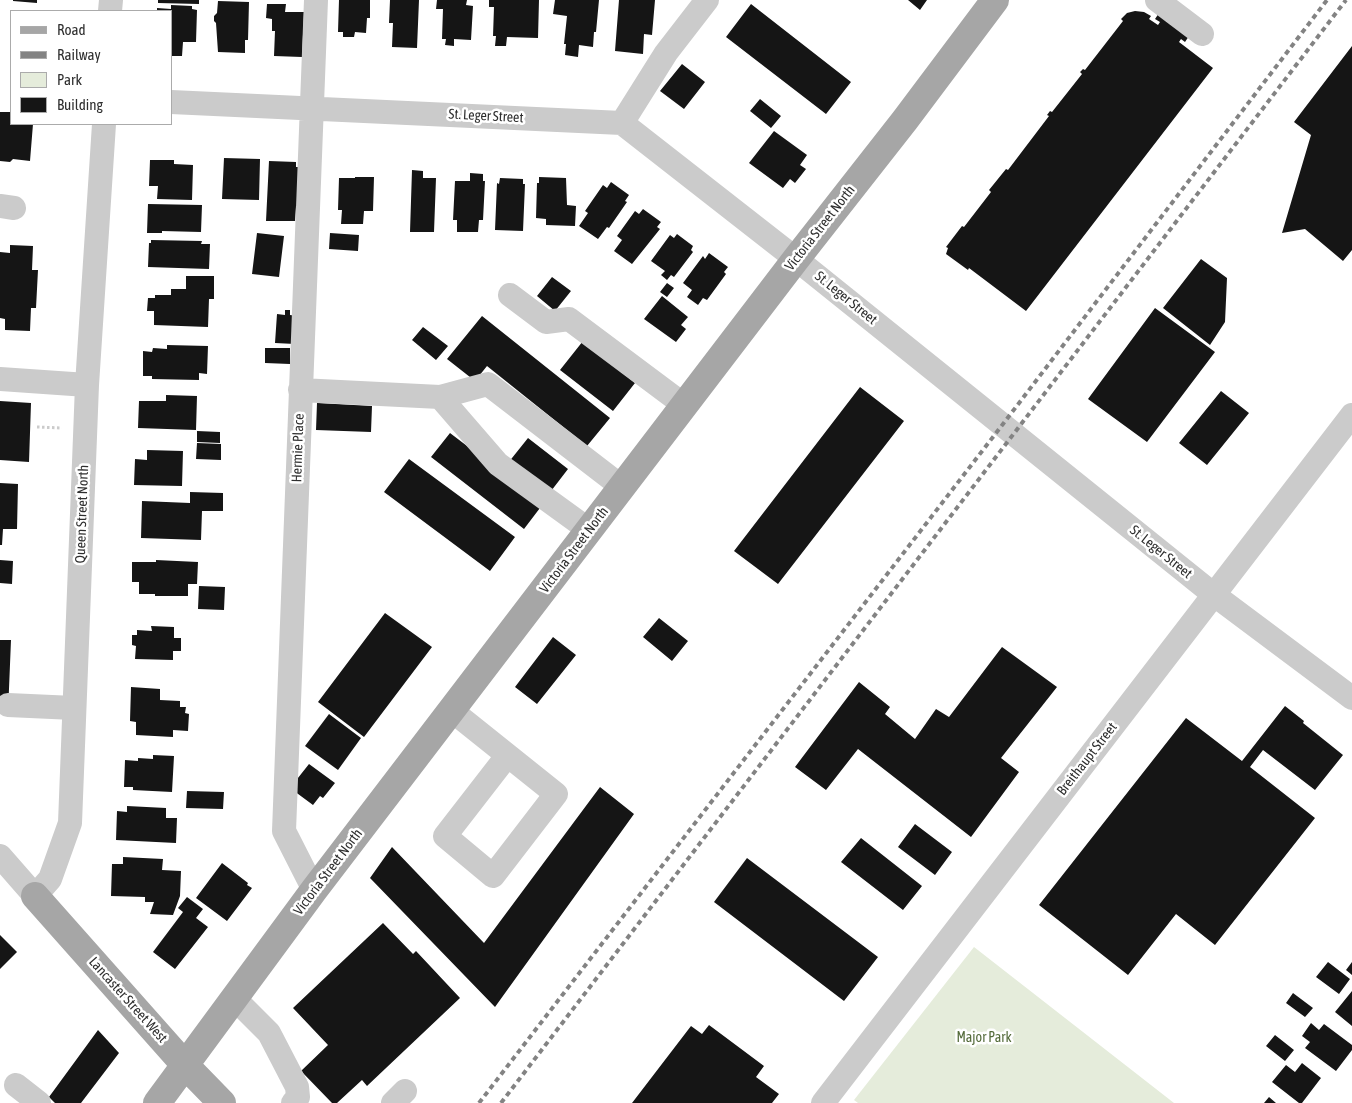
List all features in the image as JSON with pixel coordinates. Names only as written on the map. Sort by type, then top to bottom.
[{"type":"main road","name":"Victoria Street North","points":[[157,1103],[235,1000],[314,890],[995,0]]},
{"type":"main road","name":"Lancaster Street West","points":[[35,896],[222,1103]]},
{"type":"street","name":"Hermie Place","points":[[314,890],[284,831],[316,0]]},
{"type":"street","points":[[622,123],[666,53],[707,0]]},
{"type":"street","points":[[1157,0],[1202,34]]},
{"type":"street","name":"St. Leger Street","points":[[172,102],[622,123],[796,259],[1214,594],[1352,698]]},
{"type":"street","name":"Queen Street North","points":[[35,896],[50,879],[70,823],[87,385],[104,125]]},
{"type":"street","points":[[510,295],[546,322],[569,319],[684,405]]},
{"type":"street","points":[[0,379],[87,385]]},
{"type":"street","points":[[300,390],[440,397],[488,384],[622,487]]},
{"type":"street","points":[[440,397],[498,464],[589,530]]},
{"type":"street","name":"Breithaupt Street","points":[[823,1103],[1352,416]]},
{"type":"street","points":[[8,705],[74,708]]},
{"type":"street","points":[[451,710],[556,794],[493,876],[445,836],[507,756]]},
{"type":"street","points":[[0,856],[35,896]]},
{"type":"street","points":[[235,1000],[260,1023],[278,1048],[297,1087],[298,1097],[294,1103]]},
{"type":"street","points":[[16,1085],[40,1103]]},
{"type":"path","points":[[37,427],[64,428]]},
{"type":"green space","name":"Major Park","points":[[974,947],[1174,1103],[858,1103],[854,1100]]},
{"type":"building","points":[[37,0],[37,3],[13,1]]},
{"type":"building","points":[[158,0],[199,0],[199,4],[158,3]]},
{"type":"building","points":[[339,0],[370,0],[370,18],[367,18],[366,33],[355,32],[354,37],[343,37],[343,32],[338,32]]},
{"type":"building","points":[[390,0],[419,0],[417,48],[392,47],[393,23],[389,23]]},
{"type":"building","points":[[437,0],[467,0],[466,5],[473,6],[471,40],[454,39],[454,46],[445,45],[446,39],[442,39],[443,9],[436,9]]},
{"type":"building","points":[[489,0],[539,0],[538,38],[507,37],[506,46],[495,46],[496,36],[493,36],[494,7],[489,7]]},
{"type":"building","points":[[555,0],[599,0],[593,47],[579,45],[578,57],[565,55],[566,44],[564,44],[567,16],[553,14]]},
{"type":"building","points":[[619,0],[655,0],[652,35],[644,34],[643,54],[615,51]]},
{"type":"building","points":[[908,0],[927,0],[920,10]]},
{"type":"building","points":[[218,1],[249,2],[248,40],[245,40],[245,53],[218,52],[214,16],[217,13]]},
{"type":"building","points":[[267,4],[286,4],[285,12],[304,12],[302,57],[274,56],[275,31],[272,31],[272,19],[266,18]]},
{"type":"building","points":[[751,4],[851,82],[826,114],[726,37]]},
{"type":"building","points":[[171,5],[192,6],[192,9],[197,10],[196,42],[183,42],[182,56],[172,56],[172,10],[157,10],[157,8],[171,9]]},
{"type":"building","points":[[1135,11],[1144,12],[1151,16],[1149,19],[1158,25],[1160,22],[1155,19],[1159,13],[1189,36],[1185,42],[1181,39],[1179,42],[1213,68],[1026,311],[969,268],[968,270],[946,254],[948,248],[946,247],[991,192],[989,190],[1006,169],[1008,170],[1049,116],[1047,115],[1050,111],[1052,112],[1082,74],[1080,72],[1083,69],[1085,70],[1123,21],[1121,19],[1127,13]]},
{"type":"building","points":[[1352,46],[1352,250],[1343,261],[1305,229],[1282,233],[1311,135],[1294,122]]},
{"type":"building","points":[[682,64],[705,82],[684,109],[660,91]]},
{"type":"building","points":[[760,99],[781,116],[771,128],[750,111]]},
{"type":"building","points":[[0,112],[10,112],[10,125],[33,125],[30,161],[13,159],[10,162],[0,161]]},
{"type":"building","points":[[774,131],[807,155],[800,165],[806,169],[795,183],[790,179],[783,188],[749,163]]},
{"type":"building","points":[[224,158],[260,159],[259,200],[222,199]]},
{"type":"building","points":[[150,160],[174,160],[174,164],[193,165],[192,200],[157,199],[158,186],[149,186]]},
{"type":"building","points":[[269,161],[296,162],[296,167],[301,167],[300,206],[296,206],[295,221],[266,221]]},
{"type":"building","points":[[412,170],[423,171],[423,178],[436,178],[434,232],[410,232]]},
{"type":"building","points":[[470,173],[483,174],[483,181],[485,181],[483,220],[479,220],[478,232],[457,232],[457,220],[453,220],[455,181],[470,181]]},
{"type":"building","points":[[374,177],[373,211],[364,211],[363,224],[341,224],[342,210],[338,210],[339,178]]},
{"type":"building","points":[[539,177],[566,178],[567,205],[576,206],[575,226],[546,225],[546,219],[536,218],[537,183],[539,183]]},
{"type":"building","points":[[500,178],[523,179],[523,184],[525,184],[523,231],[495,230],[497,183],[499,184]]},
{"type":"building","points":[[611,182],[629,195],[625,201],[627,202],[609,228],[607,227],[598,239],[579,226],[588,213],[585,211],[603,185],[607,188]]},
{"type":"building","points":[[148,204],[202,205],[201,232],[162,231],[162,233],[147,233]]},
{"type":"building","points":[[643,209],[661,222],[657,227],[660,229],[632,264],[614,251],[622,240],[617,236],[635,211],[639,214]]},
{"type":"building","points":[[257,233],[284,236],[279,277],[252,274]]},
{"type":"building","points":[[330,233],[359,235],[358,251],[329,249]]},
{"type":"building","points":[[677,234],[693,246],[691,250],[693,252],[674,277],[671,275],[667,280],[661,275],[665,271],[651,261],[670,235],[674,238]]},
{"type":"building","points":[[151,240],[202,241],[201,244],[210,244],[209,269],[148,267],[149,243],[151,243]]},
{"type":"building","points":[[10,245],[33,246],[32,270],[38,270],[36,308],[31,308],[30,331],[5,330],[5,319],[0,318],[0,252],[10,253]]},
{"type":"building","points":[[709,253],[728,267],[724,272],[726,274],[707,300],[703,298],[698,305],[687,297],[692,290],[683,283],[703,256],[705,259]]},
{"type":"building","points":[[1201,259],[1227,278],[1225,322],[1210,345],[1163,308]]},
{"type":"building","points":[[186,276],[214,276],[214,299],[209,299],[208,327],[154,325],[154,311],[147,311],[148,298],[155,298],[155,295],[171,295],[171,289],[186,289]]},
{"type":"building","points":[[552,277],[571,291],[555,311],[537,296]]},
{"type":"building","points":[[667,283],[674,288],[667,297],[660,292]]},
{"type":"building","points":[[662,296],[688,317],[681,325],[686,329],[676,342],[644,319]]},
{"type":"building","points":[[1155,308],[1215,352],[1147,442],[1088,399]]},
{"type":"building","points":[[285,310],[290,310],[290,315],[298,316],[295,344],[275,343],[277,314],[285,315]]},
{"type":"building","points":[[482,316],[610,418],[587,446],[487,366],[475,381],[447,359]]},
{"type":"building","points":[[423,327],[448,346],[436,360],[412,340]]},
{"type":"building","points":[[583,341],[635,383],[613,411],[560,370]]},
{"type":"building","points":[[167,345],[208,346],[207,374],[199,373],[199,380],[152,379],[152,376],[143,376],[143,351],[152,352],[153,348],[167,349]]},
{"type":"building","points":[[265,348],[290,348],[290,364],[265,363]]},
{"type":"building","points":[[860,387],[904,421],[778,584],[734,551]]},
{"type":"building","points":[[1221,391],[1249,413],[1207,465],[1179,443]]},
{"type":"building","points":[[166,395],[197,396],[196,430],[138,428],[139,401],[166,401]]},
{"type":"building","points":[[0,401],[31,403],[29,462],[0,460]]},
{"type":"building","points":[[317,403],[372,406],[371,432],[316,430]]},
{"type":"building","points":[[197,431],[220,432],[220,443],[197,442]]},
{"type":"building","points":[[450,433],[543,504],[524,529],[431,457]]},
{"type":"building","points":[[528,438],[568,469],[548,495],[508,463]]},
{"type":"building","points":[[197,443],[221,444],[221,460],[196,459]]},
{"type":"building","points":[[147,450],[183,451],[182,486],[134,485],[135,459],[147,460]]},
{"type":"building","points":[[409,459],[515,537],[490,571],[384,492]]},
{"type":"building","points":[[0,483],[18,484],[17,529],[3,529],[2,545],[0,545]]},
{"type":"building","points":[[190,492],[223,493],[223,511],[202,511],[201,540],[141,538],[142,501],[190,503]]},
{"type":"building","points":[[0,560],[13,561],[12,584],[0,583]]},
{"type":"building","points":[[156,560],[198,562],[197,584],[188,584],[188,596],[139,594],[139,582],[132,582],[132,562],[156,562]]},
{"type":"building","points":[[199,586],[225,587],[224,610],[198,609]]},
{"type":"building","points":[[385,613],[432,647],[364,737],[318,702]]},
{"type":"building","points":[[659,618],[688,641],[672,661],[643,637]]},
{"type":"building","points":[[151,626],[174,627],[174,638],[181,638],[181,651],[173,651],[173,660],[135,659],[136,646],[132,645],[132,635],[137,635],[137,630],[152,631]]},
{"type":"building","points":[[553,637],[576,655],[537,704],[515,687]]},
{"type":"building","points":[[0,640],[11,640],[8,713],[0,713]]},
{"type":"building","points":[[1002,647],[1057,687],[1001,758],[1019,772],[971,837],[858,749],[826,790],[795,767],[859,682],[890,707],[885,714],[915,739],[936,709],[949,717]]},
{"type":"building","points":[[131,687],[160,689],[160,700],[180,701],[180,707],[186,707],[185,713],[189,714],[188,731],[173,730],[173,737],[136,735],[136,722],[130,721]]},
{"type":"building","points":[[1285,706],[1343,755],[1315,790],[1263,750],[1250,767],[1315,818],[1215,945],[1176,914],[1128,975],[1039,905],[1186,718],[1242,761]]},
{"type":"building","points":[[329,714],[361,738],[338,770],[305,746]]},
{"type":"building","points":[[153,755],[174,756],[172,792],[133,790],[133,787],[124,787],[125,760],[138,761],[138,758],[153,759]]},
{"type":"building","points":[[309,764],[335,783],[323,798],[320,796],[313,805],[290,788]]},
{"type":"building","points":[[600,787],[634,814],[495,1007],[370,878],[392,847],[484,943]]},
{"type":"building","points":[[187,791],[224,792],[223,809],[186,808]]},
{"type":"building","points":[[127,806],[166,808],[166,818],[177,818],[176,843],[116,840],[117,811],[127,812]]},
{"type":"building","points":[[915,824],[952,852],[935,875],[898,847]]},
{"type":"building","points":[[861,838],[922,886],[903,910],[841,862]]},
{"type":"building","points":[[123,857],[163,859],[162,870],[181,871],[180,896],[173,915],[150,914],[154,902],[145,902],[145,897],[111,896],[112,864],[123,864]]},
{"type":"building","points":[[747,858],[878,957],[844,1001],[714,902]]},
{"type":"building","points":[[222,863],[252,888],[227,921],[196,898]]},
{"type":"building","points":[[187,897],[203,909],[196,918],[208,927],[175,969],[153,952],[183,912],[178,908]]},
{"type":"building","points":[[383,923],[413,954],[416,951],[460,998],[367,1086],[362,1080],[337,1103],[332,1103],[301,1071],[328,1045],[293,1008]]},
{"type":"building","points":[[0,935],[17,952],[0,969]]},
{"type":"building","points":[[1328,962],[1350,979],[1339,994],[1316,977]]},
{"type":"building","points":[[1352,962],[1352,975],[1346,970]]},
{"type":"building","points":[[1352,991],[1352,1026],[1335,1012]]},
{"type":"building","points":[[1293,993],[1313,1008],[1305,1017],[1286,1003]]},
{"type":"building","points":[[1311,1023],[1319,1030],[1324,1024],[1352,1045],[1352,1050],[1336,1071],[1305,1048],[1310,1042],[1302,1036]]},
{"type":"building","points":[[709,1025],[764,1066],[756,1077],[779,1094],[772,1103],[632,1103],[691,1026],[702,1034]]},
{"type":"building","points":[[98,1030],[119,1053],[81,1103],[55,1103],[49,1097]]},
{"type":"building","points":[[1275,1035],[1294,1050],[1285,1061],[1266,1046]]},
{"type":"building","points":[[1302,1063],[1321,1078],[1302,1103],[1299,1103],[1272,1082],[1286,1065],[1295,1072]]},
{"type":"building","points":[[1269,1097],[1276,1103],[1264,1103]]},
{"type":"railway","points":[[479,1103],[1003,424],[1327,0]]},
{"type":"railway","points":[[501,1103],[1346,0]]}]
